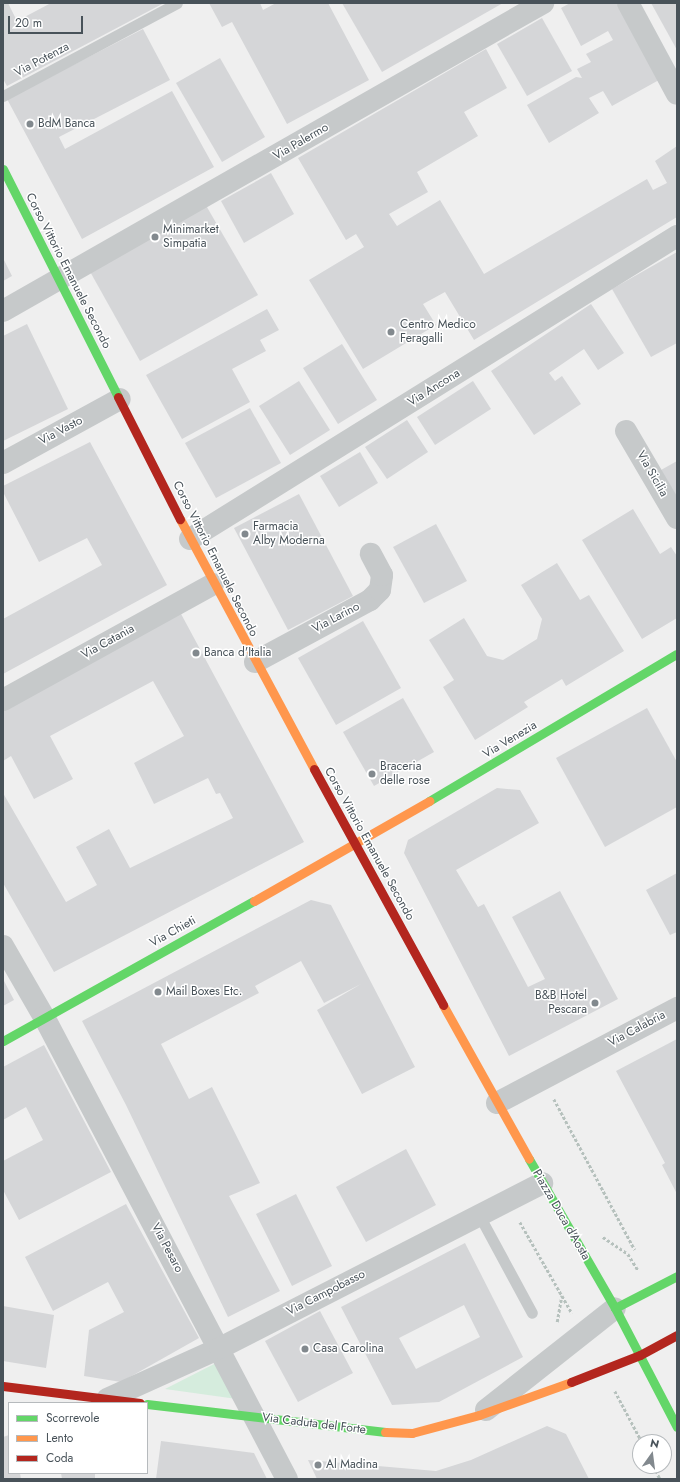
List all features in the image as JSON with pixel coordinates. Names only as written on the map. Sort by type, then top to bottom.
[{"type":"main road","name":"Corso Vittorio Emanuele Secondo","points":[[3,169],[7,188],[59,280],[213,584],[497,1103]]},
{"type":"main road","name":"Via Venezia","points":[[356,845],[677,654]]},
{"type":"main road","name":"Via Chieti","points":[[3,1041],[356,845]]},
{"type":"main road","name":"Piazza Duca d'Aosta","points":[[497,1103],[640,1354],[677,1427]]},
{"type":"main road","points":[[614,1308],[677,1276]]},
{"type":"main road","name":"Via Caduta del Forte","points":[[148,1404],[392,1433],[432,1429],[479,1415],[640,1354],[677,1335]]},
{"type":"main road","points":[[3,1386],[132,1402]]},
{"type":"street","name":"Via Palermo","points":[[3,311],[543,3]]},
{"type":"street","points":[[628,3],[677,94]]},
{"type":"street","name":"Via Ancona","points":[[190,539],[677,236]]},
{"type":"street","name":"Via Vasto","points":[[3,463],[120,400]]},
{"type":"street","name":"Via Sicilia","points":[[626,431],[677,518]]},
{"type":"street","name":"Via Larino","points":[[255,662],[375,595],[380,590],[382,575],[370,554]]},
{"type":"street","name":"Via Catania","points":[[3,700],[213,584]]},
{"type":"street","name":"Via Pesaro","points":[[3,946],[44,1017],[220,1348],[287,1479]]},
{"type":"street","name":"Via Calabria","points":[[543,1079],[677,1008]]},
{"type":"street","points":[[497,1103],[543,1079]]},
{"type":"street","name":"Via Campobasso","points":[[107,1399],[220,1348],[542,1183]]},
{"type":"street","name":"Via Caduta del Forte","points":[[479,1415],[614,1308]]},
{"type":"lane","name":"Via Potenza","points":[[3,96],[177,3]]},
{"type":"lane","points":[[479,1215],[532,1313]]},
{"type":"path","points":[[543,1079],[635,1250]]},
{"type":"path","points":[[556,1328],[562,1295]]},
{"type":"green space","points":[[222,1360],[244,1400],[165,1389]]},
{"type":"building","points":[[3,3],[8,3],[17,21],[51,3],[164,3],[7,86],[3,79]]},
{"type":"building","points":[[209,3],[260,3],[263,10],[276,3],[328,3],[369,80],[287,124],[232,22],[222,27]]},
{"type":"building","points":[[342,3],[503,3],[382,72]]},
{"type":"building","points":[[570,3],[617,3],[659,80],[612,106],[603,91],[589,98],[599,113],[549,143],[527,105],[576,77],[582,78],[577,69],[591,62],[586,54],[613,40],[608,31],[581,46],[561,8]]},
{"type":"building","points":[[651,3],[677,3],[677,50]]},
{"type":"building","points":[[542,18],[572,71],[527,96],[497,44]]},
{"type":"building","points":[[143,29],[170,80],[59,137],[65,149],[172,91],[214,167],[82,239],[7,99]]},
{"type":"building","points":[[486,49],[507,88],[464,112],[478,136],[417,172],[428,192],[389,214],[397,226],[440,200],[484,274],[647,179],[653,190],[667,183],[655,161],[677,146],[677,217],[474,340],[445,292],[423,304],[436,325],[363,369],[309,280],[364,247],[356,234],[346,240],[298,158]]},
{"type":"building","points":[[220,58],[265,137],[222,162],[176,83]]},
{"type":"building","points":[[271,173],[294,214],[244,243],[221,201]]},
{"type":"building","points":[[204,202],[258,295],[140,361],[88,268]]},
{"type":"building","points":[[677,252],[677,343],[651,357],[612,289]]},
{"type":"building","points":[[3,258],[12,276],[3,281]]},
{"type":"building","points":[[591,304],[624,353],[598,370],[584,349],[549,373],[555,381],[562,376],[581,404],[534,435],[491,371]]},
{"type":"building","points":[[267,309],[279,330],[260,340],[266,351],[232,369],[250,402],[182,439],[146,375]]},
{"type":"building","points":[[27,324],[68,409],[3,441],[3,336]]},
{"type":"building","points":[[342,344],[377,400],[338,424],[303,368]]},
{"type":"building","points":[[299,381],[330,430],[290,455],[259,406]]},
{"type":"building","points":[[473,381],[491,409],[435,445],[417,417]]},
{"type":"building","points":[[250,408],[281,463],[216,498],[185,443]]},
{"type":"building","points":[[407,420],[428,452],[387,479],[365,447]]},
{"type":"building","points":[[90,442],[167,585],[3,674],[3,619],[102,565],[87,538],[39,562],[3,492],[3,486]]},
{"type":"building","points":[[360,452],[378,483],[339,507],[320,476]]},
{"type":"building","points":[[677,461],[677,497],[661,470]]},
{"type":"building","points":[[299,494],[353,596],[288,630],[234,528]]},
{"type":"building","points":[[633,509],[660,554],[671,547],[677,556],[677,618],[642,639],[582,540]]},
{"type":"building","points":[[436,524],[467,581],[424,603],[393,547]]},
{"type":"building","points":[[557,563],[580,600],[589,595],[624,651],[566,686],[562,679],[524,702],[528,707],[475,740],[443,687],[454,680],[429,640],[464,618],[487,656],[503,660],[537,639],[542,619],[521,585]]},
{"type":"building","points":[[180,612],[304,842],[54,972],[3,883],[3,793],[66,902],[97,885],[76,847],[109,829],[130,868],[233,818],[220,793],[216,794],[208,778],[154,804],[134,763],[184,736],[153,681],[50,736],[73,779],[34,799],[11,756],[3,761],[3,710]]},
{"type":"building","points":[[363,621],[401,688],[336,725],[298,658]]},
{"type":"building","points":[[403,698],[434,752],[374,786],[343,732]]},
{"type":"building","points":[[647,708],[677,762],[677,807],[605,847],[556,758]]},
{"type":"building","points":[[497,788],[520,790],[539,823],[456,870],[478,907],[484,904],[528,987],[545,979],[512,917],[560,891],[618,999],[509,1056],[404,853],[408,840]]},
{"type":"building","points":[[677,873],[677,932],[670,935],[646,890]]},
{"type":"building","points":[[311,900],[331,905],[415,1067],[362,1094],[317,1010],[361,984],[324,1003],[301,961],[255,986],[259,993],[161,1044],[189,1099],[212,1087],[260,1183],[229,1196],[280,1291],[228,1317],[126,1105],[82,1021]]},
{"type":"building","points":[[3,979],[14,1000],[3,1006]]},
{"type":"building","points":[[677,1039],[677,1194],[662,1165],[665,1163],[616,1071]]},
{"type":"building","points":[[44,1045],[111,1172],[19,1220],[3,1190],[3,1161],[43,1140],[26,1107],[3,1120],[3,1067]]},
{"type":"building","points":[[406,1149],[436,1205],[366,1242],[336,1187]]},
{"type":"building","points":[[296,1194],[332,1266],[292,1286],[256,1214]]},
{"type":"building","points":[[126,1204],[199,1338],[121,1382],[84,1376],[89,1330],[124,1312],[108,1282],[53,1311],[25,1257]]},
{"type":"building","points":[[465,1243],[523,1357],[439,1402],[392,1405],[341,1307]],"holes":[[[464,1305],[480,1337],[416,1369],[399,1338]]]},
{"type":"building","points":[[3,1306],[54,1315],[46,1368],[3,1361]]},
{"type":"building","points":[[320,1311],[353,1373],[298,1402],[265,1341]]},
{"type":"building","points":[[547,1426],[566,1434],[589,1479],[317,1479],[308,1460],[436,1471],[471,1460]]},
{"type":"building","points":[[8,1435],[8,1474],[20,1474],[21,1479],[3,1479],[3,1437]]},
{"type":"building","points":[[161,1441],[254,1453],[267,1479],[156,1479]]},
{"type":"building","points":[[61,1474],[95,1474],[95,1479],[62,1479]]},
{"type":"traffic: fast","points":[[3,169],[118,397]]},
{"type":"traffic: fast","points":[[429,801],[677,654]]},
{"type":"traffic: fast","points":[[3,1041],[254,901]]},
{"type":"traffic: fast","points":[[529,1159],[615,1308],[677,1427]]},
{"type":"traffic: fast","points":[[615,1308],[677,1276]]},
{"type":"traffic: fast","points":[[148,1404],[385,1432]]},
{"type":"traffic: slow","points":[[180,519],[314,769]]},
{"type":"traffic: slow","points":[[254,901],[429,801]]},
{"type":"traffic: slow","points":[[443,1005],[529,1159]]},
{"type":"traffic: slow","points":[[385,1432],[412,1433],[479,1415],[571,1382]]},
{"type":"traffic: jam","points":[[118,397],[180,519]]},
{"type":"traffic: jam","points":[[314,769],[443,1005]]},
{"type":"traffic: jam","points":[[571,1382],[640,1355],[677,1335]]},
{"type":"traffic: jam","points":[[3,1386],[132,1402]]},
{"type":"place","name":"BdM Banca","points":[[30,124]]},
{"type":"place","name":"Minimarket Simpatia","points":[[155,237]]},
{"type":"place","name":"Centro Medico Feragalli","points":[[391,332]]},
{"type":"place","name":"Farmacia Alby Moderna","points":[[245,534]]},
{"type":"place","name":"Banca d'Italia","points":[[196,653]]},
{"type":"place","name":"Braceria delle rose","points":[[372,774]]},
{"type":"place","name":"Mail Boxes Etc.","points":[[158,992]]},
{"type":"place","name":"B&B Hotel Pescara","points":[[595,1003]]},
{"type":"place","name":"Casa Carolina","points":[[305,1349]]},
{"type":"place","name":"Al Madina","points":[[318,1465]]}]
